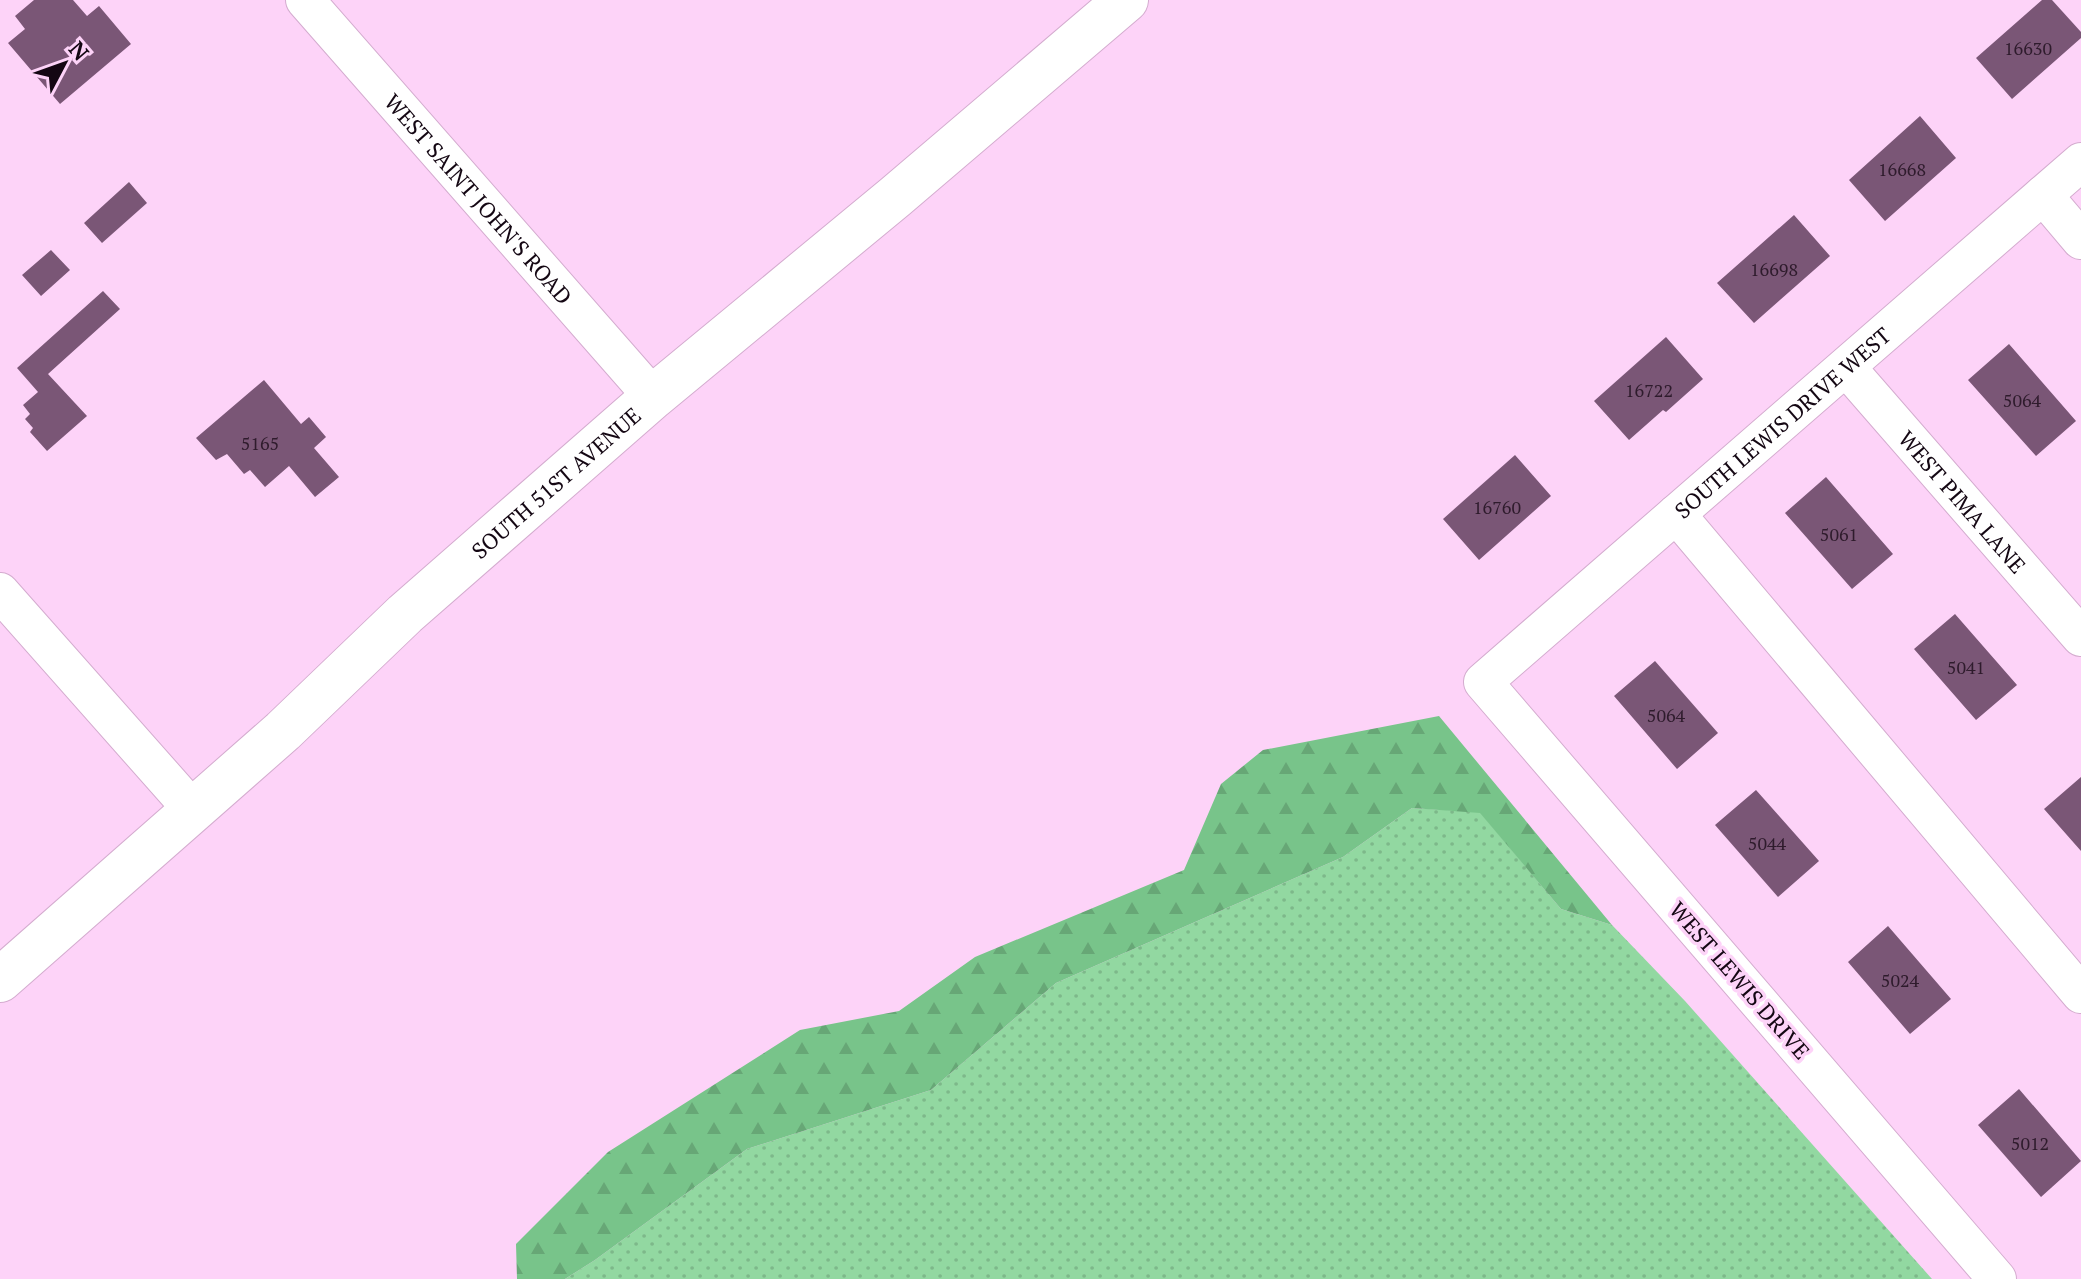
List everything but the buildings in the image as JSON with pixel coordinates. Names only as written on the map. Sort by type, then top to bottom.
[{"type":"main road","name":"SOUTH 51ST AVENUE","points":[[0,980],[283,731],[405,614],[653,397],[1126,0]]},
{"type":"street","name":"WEST SAINT JOHN'S ROAD","points":[[305,0],[653,397]]},
{"type":"street","name":"SOUTH LEWIS DRIVE WEST","points":[[1483,682],[2081,162]]},
{"type":"street","points":[[2043,195],[2081,240]]},
{"type":"street","name":"WEST PIMA LANE","points":[[1846,367],[2081,637]]},
{"type":"street","points":[[1676,514],[2081,994]]},
{"type":"street","points":[[0,592],[192,809]]},
{"type":"street","name":"WEST LEWIS DRIVE","points":[[1483,682],[1997,1279]]},
{"type":"green space","points":[[1439,716],[1612,925],[1561,909],[1480,813],[1412,808],[1343,857],[1056,983],[931,1090],[747,1149],[565,1279],[517,1279],[516,1244],[608,1152],[800,1030],[899,1011],[975,957],[1184,870],[1221,784],[1263,750]]},
{"type":"green space","points":[[1412,808],[1480,812],[1561,909],[1612,925],[1685,1001],[1932,1279],[565,1279],[747,1149],[931,1090],[1056,983],[1343,857]]}]
